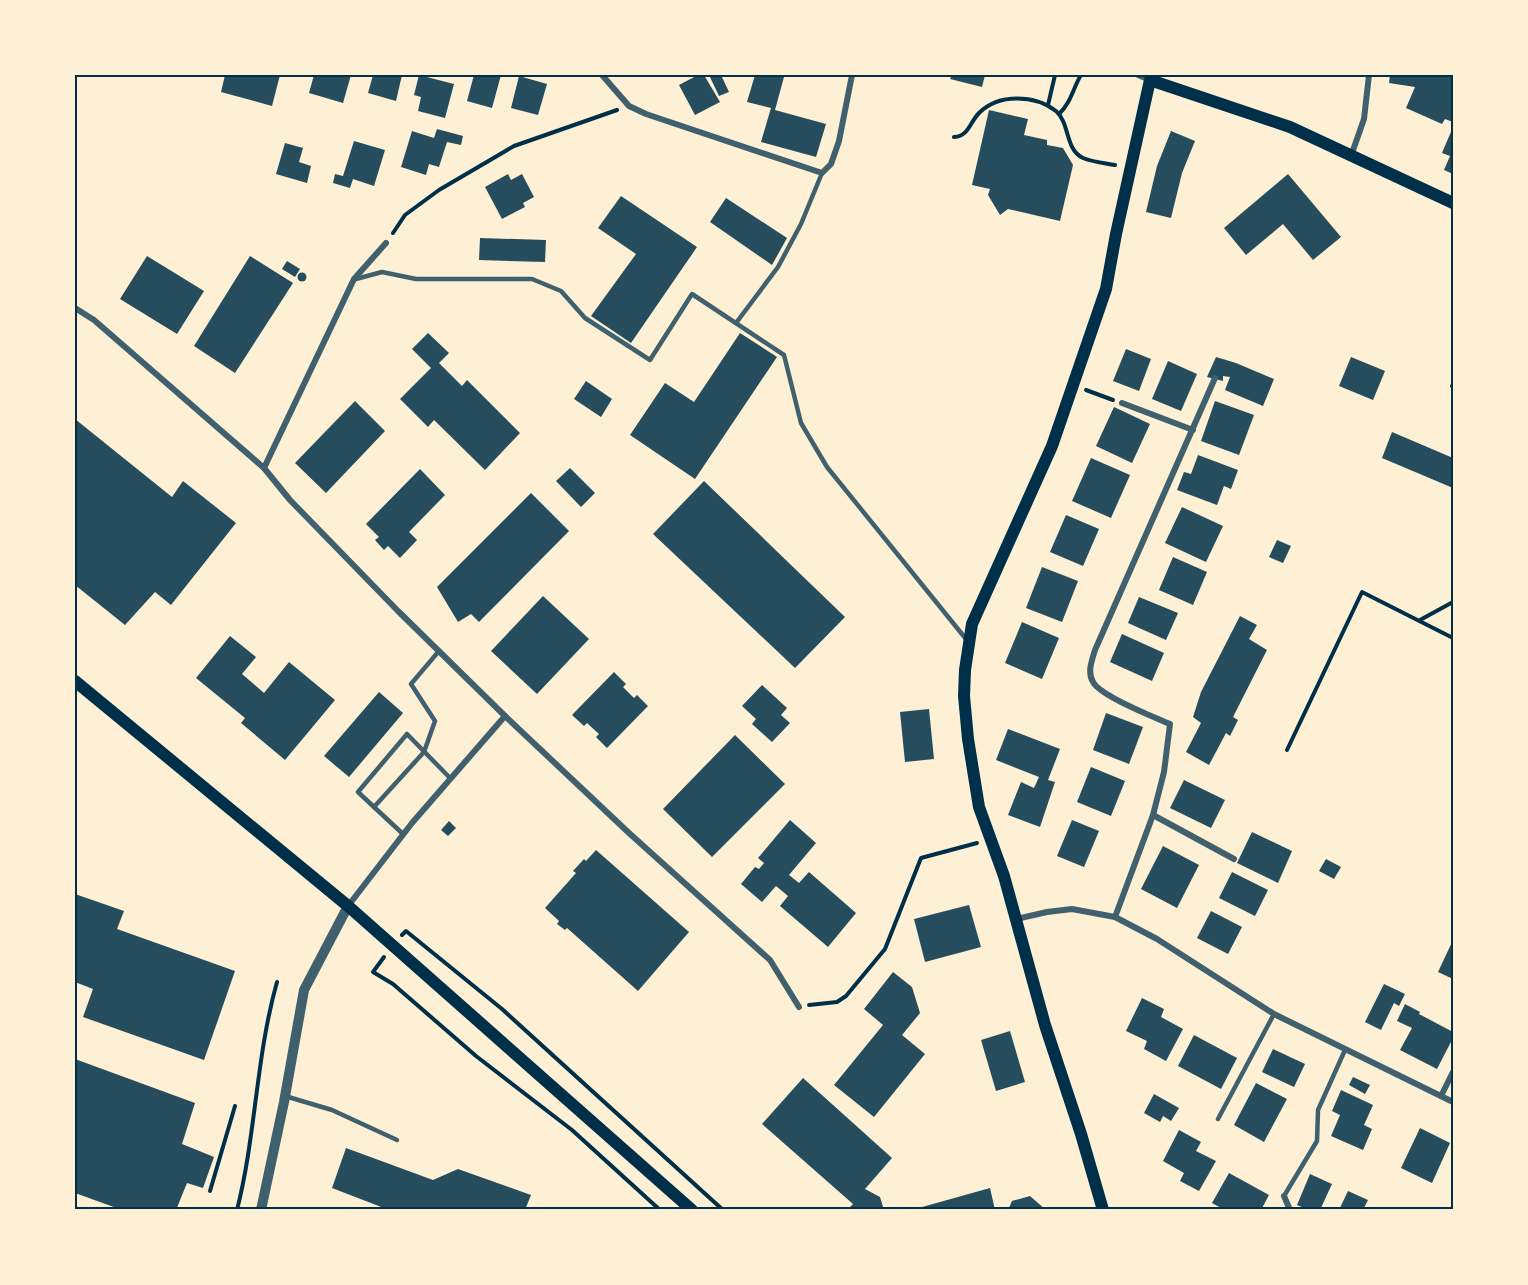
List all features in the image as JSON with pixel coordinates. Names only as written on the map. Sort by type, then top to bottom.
[{"type":"main road","points":[[1103,1210],[1036,994],[1004,876],[989,840],[979,807],[968,739],[964,670],[972,624],[1052,446],[1106,289],[1150,80],[1290,127],[1453,203]]},
{"type":"main road","points":[[75,681],[348,906],[692,1210]]},
{"type":"street","points":[[602,75],[629,106],[646,114],[822,172],[831,164],[839,141],[852,75]]},
{"type":"street","points":[[1138,75],[1150,80]]},
{"type":"street","points":[[1351,156],[1364,119],[1369,75]]},
{"type":"street","points":[[264,468],[354,279],[386,243]]},
{"type":"street","points":[[75,308],[94,320],[264,468],[290,500],[505,716],[629,833],[770,960],[799,1007]]},
{"type":"street","points":[[1116,917],[1153,815],[1164,772],[1170,724],[1108,695],[1093,683],[1090,669],[1095,650],[1215,378]]},
{"type":"street","points":[[1122,403],[1193,430]]},
{"type":"street","points":[[261,1210],[304,990],[348,906],[403,834],[505,716]]},
{"type":"street","points":[[1153,815],[1234,859]]},
{"type":"street","points":[[1016,919],[1072,909],[1116,917],[1157,939],[1274,1014],[1453,1102]]},
{"type":"street","points":[[1440,1096],[1453,1072]]},
{"type":"street","points":[[1284,1196],[1290,1210]]},
{"type":"lane","points":[[736,323],[777,267],[801,224],[822,172]]},
{"type":"lane","points":[[354,279],[382,272],[416,279],[532,279],[561,291],[585,318],[650,360],[692,294],[784,355],[801,423],[827,467],[968,641]]},
{"type":"lane","points":[[374,807],[424,752],[435,721],[411,684],[439,651]]},
{"type":"lane","points":[[403,834],[358,792],[407,734],[450,778]]},
{"type":"lane","points":[[1218,1119],[1274,1014]]},
{"type":"lane","points":[[1284,1196],[1317,1141],[1318,1110],[1344,1050]]},
{"type":"lane","points":[[285,1096],[332,1110],[397,1140]]},
{"type":"path","points":[[1048,105],[1055,75]]},
{"type":"path","points":[[1059,114],[1071,98],[1074,86],[1081,75]]},
{"type":"path","points":[[954,137],[966,133],[978,114],[987,106],[1008,98],[1048,105],[1059,114],[1076,152],[1083,158],[1103,162]]},
{"type":"path","points":[[386,243],[405,215],[439,190],[478,166],[514,146],[629,106]]},
{"type":"path","points":[[1074,385],[1122,403]]},
{"type":"path","points":[[1287,750],[1362,592],[1453,638]]},
{"type":"path","points":[[1419,620],[1453,602]]},
{"type":"path","points":[[799,1007],[837,1002],[846,996],[885,949],[921,858],[989,840]]},
{"type":"path","points":[[660,1210],[572,1130],[476,1056],[393,984],[373,972],[406,931],[502,1009],[723,1210]]},
{"type":"path","points":[[237,1210],[255,1113],[270,1009],[277,982]]},
{"type":"path","points":[[210,1191],[236,1106]]},
{"type":"building","points":[[225,75],[280,75],[272,106],[221,92]]},
{"type":"building","points":[[314,75],[351,75],[343,103],[309,93]]},
{"type":"building","points":[[373,75],[402,75],[396,101],[368,93]]},
{"type":"building","points":[[419,75],[454,84],[445,118],[418,111],[421,97],[414,95]]},
{"type":"building","points":[[474,75],[501,75],[492,108],[467,101]]},
{"type":"building","points":[[698,75],[704,75],[720,102],[695,115],[679,85]]},
{"type":"building","points":[[709,75],[721,75],[729,92],[719,96]]},
{"type":"building","points":[[755,75],[784,77],[775,110],[826,124],[816,157],[761,142],[771,108],[747,102]]},
{"type":"building","points":[[952,75],[985,75],[982,87],[950,79]]},
{"type":"building","points":[[1390,75],[1453,75],[1453,122],[1445,119],[1442,124],[1406,108],[1415,87],[1389,83]]},
{"type":"building","points":[[519,76],[547,84],[538,115],[511,108]]},
{"type":"building","points":[[989,110],[1028,119],[1024,135],[1047,140],[1047,145],[1063,148],[1073,165],[1060,221],[1008,209],[1000,215],[988,195],[990,189],[972,185]]},
{"type":"building","points":[[1453,127],[1453,174],[1444,170],[1450,156],[1442,153]]},
{"type":"building","points":[[437,129],[463,136],[461,145],[447,142],[439,167],[429,164],[426,175],[401,167],[412,131],[434,138]]},
{"type":"building","points":[[1171,131],[1195,141],[1182,173],[1171,218],[1146,212],[1157,166]]},
{"type":"building","points":[[354,141],[385,150],[374,186],[353,179],[350,188],[333,183],[335,174],[343,176]]},
{"type":"building","points":[[285,143],[303,148],[299,162],[311,166],[307,183],[276,174]]},
{"type":"building","points":[[508,174],[511,180],[522,174],[534,197],[523,203],[525,207],[502,219],[485,187]]},
{"type":"building","points":[[1288,174],[1341,237],[1313,260],[1283,224],[1246,255],[1224,228]]},
{"type":"building","points":[[621,196],[697,247],[631,343],[591,316],[636,254],[598,228]]},
{"type":"building","points":[[726,198],[787,238],[772,265],[710,222]]},
{"type":"building","points":[[480,238],[546,240],[545,262],[479,260]]},
{"type":"building","points":[[147,256],[204,291],[177,334],[120,299]]},
{"type":"building","points":[[250,256],[293,283],[235,373],[194,346]]},
{"type":"building","points":[[287,261],[300,269],[295,277],[282,269]]},
{"type":"building","points":[[302,273],[306,277],[302,281],[298,277]]},
{"type":"building","points":[[428,333],[449,353],[439,363],[462,386],[467,380],[520,433],[485,470],[434,420],[428,427],[400,399],[431,368],[412,349]]},
{"type":"building","points":[[740,333],[777,357],[695,479],[630,435],[665,383],[694,402]]},
{"type":"building","points":[[1126,349],[1151,359],[1139,391],[1113,381]]},
{"type":"building","points":[[1216,357],[1274,379],[1263,406],[1225,390],[1230,377],[1223,376],[1223,381],[1207,377]]},
{"type":"building","points":[[1351,357],[1385,371],[1373,400],[1339,386]]},
{"type":"building","points":[[1168,361],[1197,374],[1181,411],[1152,399]]},
{"type":"building","points":[[586,381],[612,399],[601,417],[574,399]]},
{"type":"building","points":[[355,401],[385,431],[326,493],[295,463]]},
{"type":"building","points":[[1215,401],[1254,415],[1239,455],[1201,441]]},
{"type":"building","points":[[1114,407],[1150,424],[1132,463],[1096,446]]},
{"type":"building","points":[[75,419],[172,497],[183,481],[236,523],[171,605],[155,592],[125,625],[75,585]]},
{"type":"building","points":[[1392,432],[1453,458],[1453,488],[1382,458]]},
{"type":"building","points":[[1198,455],[1238,470],[1231,489],[1224,486],[1217,505],[1177,490],[1184,472],[1191,474]]},
{"type":"building","points":[[1091,458],[1130,475],[1111,518],[1072,501]]},
{"type":"building","points":[[570,468],[595,493],[581,507],[556,481]]},
{"type":"building","points":[[420,469],[445,495],[409,532],[417,540],[400,558],[388,546],[384,550],[375,540],[379,537],[366,524]]},
{"type":"building","points":[[704,481],[845,617],[795,668],[653,534]]},
{"type":"building","points":[[531,493],[569,531],[479,622],[471,614],[458,622],[437,587]]},
{"type":"building","points":[[1182,507],[1223,526],[1206,562],[1165,543]]},
{"type":"building","points":[[1066,515],[1099,529],[1083,566],[1050,552]]},
{"type":"building","points":[[1277,540],[1291,546],[1283,563],[1269,557]]},
{"type":"building","points":[[1173,557],[1207,572],[1193,605],[1159,590]]},
{"type":"building","points":[[1042,567],[1078,581],[1062,622],[1026,608]]},
{"type":"building","points":[[543,596],[589,639],[537,694],[491,651]]},
{"type":"building","points":[[1139,597],[1178,613],[1166,640],[1128,623]]},
{"type":"building","points":[[1240,616],[1257,625],[1249,639],[1267,650],[1233,717],[1238,720],[1230,736],[1226,733],[1209,765],[1186,752],[1201,723],[1193,717],[1201,692]]},
{"type":"building","points":[[1022,622],[1059,638],[1042,679],[1005,663]]},
{"type":"building","points":[[1122,634],[1164,653],[1152,681],[1110,662]]},
{"type":"building","points":[[230,636],[256,657],[242,674],[264,693],[289,662],[335,700],[285,760],[241,723],[245,718],[196,678]]},
{"type":"building","points":[[614,672],[626,684],[623,687],[634,698],[637,695],[648,706],[607,748],[596,737],[599,734],[587,723],[584,726],[572,715]]},
{"type":"building","points":[[762,685],[787,708],[781,715],[790,723],[772,742],[752,724],[756,719],[742,706]]},
{"type":"building","points":[[379,692],[403,713],[349,777],[324,756]]},
{"type":"building","points":[[929,709],[934,759],[905,762],[900,712]]},
{"type":"building","points":[[1106,713],[1143,727],[1129,764],[1093,750]]},
{"type":"building","points":[[1008,729],[1060,749],[1048,780],[1055,782],[1040,827],[1008,815],[1021,782],[1034,788],[1039,777],[996,760]]},
{"type":"building","points":[[735,735],[785,784],[712,857],[663,809]]},
{"type":"building","points":[[1091,767],[1125,781],[1111,816],[1077,802]]},
{"type":"building","points":[[1184,780],[1225,800],[1211,828],[1170,808]]},
{"type":"building","points":[[790,820],[816,843],[789,875],[799,883],[809,872],[856,913],[828,947],[780,906],[788,896],[776,886],[762,902],[741,884],[755,867],[759,869],[764,863],[758,858]]},
{"type":"building","points":[[1072,820],[1099,831],[1084,867],[1057,856]]},
{"type":"building","points":[[449,821],[456,828],[448,836],[441,830]]},
{"type":"building","points":[[1252,832],[1292,851],[1278,883],[1237,863]]},
{"type":"building","points":[[1163,846],[1199,865],[1177,908],[1141,889]]},
{"type":"building","points":[[596,850],[689,932],[638,991],[567,928],[565,930],[557,924],[559,921],[545,908],[576,873],[573,871]]},
{"type":"building","points":[[1326,859],[1341,867],[1334,879],[1319,871]]},
{"type":"building","points":[[1232,872],[1268,890],[1255,916],[1219,898]]},
{"type":"building","points":[[75,894],[124,911],[117,929],[235,971],[204,1060],[83,1017],[93,989],[75,982]]},
{"type":"building","points":[[969,905],[981,947],[925,962],[914,919]]},
{"type":"building","points":[[1211,911],[1242,927],[1228,954],[1197,938]]},
{"type":"building","points":[[1453,940],[1453,979],[1438,972]]},
{"type":"building","points":[[893,972],[912,987],[920,1013],[902,1035],[925,1054],[874,1117],[834,1085],[883,1025],[864,1009]]},
{"type":"building","points":[[1384,984],[1405,994],[1399,1006],[1394,1003],[1381,1030],[1365,1022]]},
{"type":"building","points":[[1142,998],[1164,1009],[1161,1017],[1183,1029],[1166,1061],[1144,1049],[1147,1041],[1126,1031]]},
{"type":"building","points":[[1405,1004],[1453,1032],[1453,1038],[1437,1069],[1400,1050],[1412,1028],[1397,1021]]},
{"type":"building","points":[[1010,1031],[1025,1082],[996,1091],[981,1040]]},
{"type":"building","points":[[1194,1035],[1237,1058],[1221,1089],[1178,1066]]},
{"type":"building","points":[[1273,1049],[1305,1064],[1294,1087],[1262,1072]]},
{"type":"building","points":[[75,1059],[195,1103],[182,1144],[214,1157],[203,1188],[187,1183],[176,1210],[122,1210],[75,1193]]},
{"type":"building","points":[[1353,1077],[1370,1085],[1365,1094],[1349,1085]]},
{"type":"building","points":[[803,1078],[892,1158],[865,1189],[880,1197],[884,1210],[847,1210],[853,1204],[762,1124]]},
{"type":"building","points":[[1256,1083],[1287,1099],[1264,1142],[1234,1125]]},
{"type":"building","points":[[1341,1090],[1373,1105],[1364,1125],[1372,1129],[1363,1150],[1331,1136],[1340,1115],[1332,1111]]},
{"type":"building","points":[[1154,1094],[1179,1108],[1171,1121],[1163,1116],[1160,1122],[1144,1113]]},
{"type":"building","points":[[1420,1128],[1450,1143],[1432,1183],[1401,1168]]},
{"type":"building","points":[[1179,1130],[1201,1142],[1196,1151],[1216,1161],[1199,1191],[1180,1181],[1184,1173],[1163,1161]]},
{"type":"building","points":[[346,1148],[433,1180],[458,1169],[531,1195],[525,1210],[389,1210],[332,1188]]},
{"type":"building","points":[[1229,1173],[1269,1195],[1261,1210],[1225,1210],[1212,1203]]},
{"type":"building","points":[[1310,1174],[1332,1184],[1320,1210],[1309,1210],[1297,1205]]},
{"type":"building","points":[[990,1188],[995,1210],[915,1210],[915,1209]]},
{"type":"building","points":[[1348,1191],[1368,1200],[1363,1210],[1339,1210]]},
{"type":"building","points":[[1030,1196],[1046,1210],[1008,1210],[1012,1201]]}]
